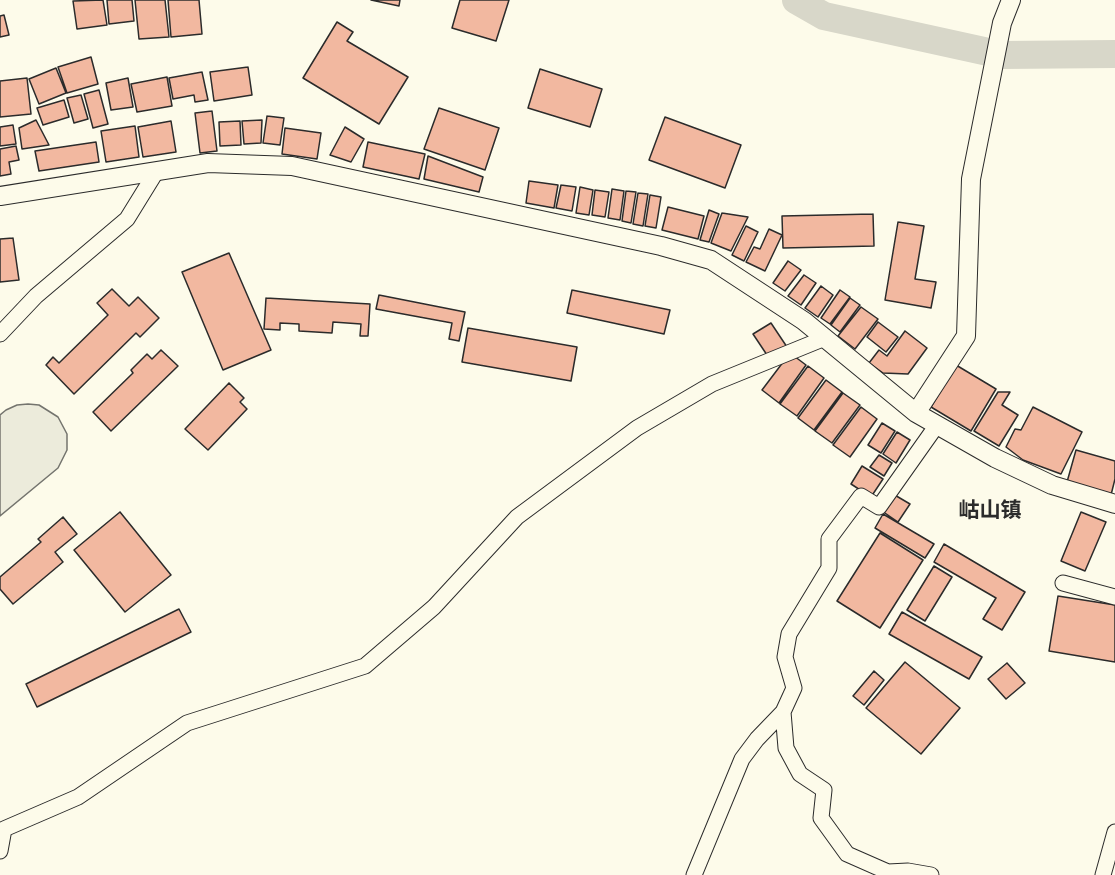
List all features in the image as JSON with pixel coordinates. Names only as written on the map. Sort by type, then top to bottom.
[{"type":"street","points":[[916,413],[966,336],[970,179],[1002,23],[1011,0]]},
{"type":"street","points":[[0,196],[208,163],[292,166],[661,246],[711,260],[804,321],[916,413],[994,458],[1052,485],[1115,504]]},
{"type":"street","points":[[0,334],[36,296],[128,219],[156,172]]},
{"type":"street","points":[[0,851],[2,831],[78,797],[187,723],[365,666],[434,607],[517,517],[637,428],[712,384],[825,338]]},
{"type":"street","points":[[694,875],[742,759],[757,739],[783,712],[794,688],[785,657],[789,634],[829,568],[829,539],[861,496],[879,507],[937,425]]},
{"type":"street","points":[[1063,583],[1115,597]]},
{"type":"street","points":[[783,712],[786,748],[800,774],[824,790],[821,818],[847,855],[888,872],[908,871],[932,875]]},
{"type":"street","points":[[1103,875],[1115,832]]},
{"type":"shaded area","points":[[17,405],[39,405],[58,417],[67,434],[67,450],[58,468],[0,516],[0,415]]},
{"type":"building","points":[[103,0],[107,25],[77,29],[73,1]]},
{"type":"building","points":[[107,0],[132,0],[134,21],[109,24]]},
{"type":"building","points":[[135,0],[165,0],[169,37],[139,39]]},
{"type":"building","points":[[168,0],[199,0],[202,34],[171,37]]},
{"type":"building","points":[[371,0],[400,0],[399,6]]},
{"type":"building","points":[[460,0],[509,0],[496,41],[452,28]]},
{"type":"building","points":[[4,15],[9,35],[0,37],[0,16]]},
{"type":"building","points":[[337,22],[353,32],[347,41],[408,77],[379,124],[303,78]]},
{"type":"building","points":[[91,57],[98,84],[67,93],[58,67]]},
{"type":"building","points":[[248,67],[252,95],[214,101],[210,72]]},
{"type":"building","points":[[56,68],[66,93],[39,104],[29,79]]},
{"type":"building","points":[[540,69],[602,89],[590,127],[528,108]]},
{"type":"building","points":[[202,72],[208,100],[195,102],[194,95],[173,99],[169,78]]},
{"type":"building","points":[[167,77],[172,106],[137,112],[131,84]]},
{"type":"building","points":[[27,78],[31,114],[0,117],[0,81]]},
{"type":"building","points":[[128,78],[133,107],[111,110],[106,83]]},
{"type":"building","points":[[99,90],[108,124],[93,128],[84,94]]},
{"type":"building","points":[[81,95],[88,119],[74,123],[67,98]]},
{"type":"building","points":[[64,100],[69,117],[43,125],[37,108]]},
{"type":"building","points":[[439,108],[499,128],[485,170],[424,149]]},
{"type":"building","points":[[212,111],[217,151],[200,153],[195,113]]},
{"type":"building","points":[[267,116],[284,118],[280,145],[263,143]]},
{"type":"building","points":[[665,117],[741,145],[725,188],[649,160]]},
{"type":"building","points":[[36,120],[49,145],[22,149],[19,128]]},
{"type":"building","points":[[262,120],[261,143],[244,144],[242,121]]},
{"type":"building","points":[[171,121],[176,152],[143,157],[138,127]]},
{"type":"building","points":[[240,121],[241,145],[220,146],[219,122]]},
{"type":"building","points":[[13,125],[16,144],[0,146],[0,127]]},
{"type":"building","points":[[135,126],[139,157],[106,162],[101,131]]},
{"type":"building","points":[[345,127],[364,139],[351,162],[330,155]]},
{"type":"building","points":[[285,128],[321,133],[317,159],[282,154]]},
{"type":"building","points":[[96,142],[99,162],[39,171],[35,151]]},
{"type":"building","points":[[368,142],[425,154],[419,179],[363,167]]},
{"type":"building","points":[[16,146],[19,160],[9,162],[11,174],[0,176],[0,149]]},
{"type":"building","points":[[428,156],[483,177],[479,192],[424,179]]},
{"type":"building","points":[[529,181],[558,185],[554,208],[526,203]]},
{"type":"building","points":[[561,185],[576,187],[572,211],[556,208]]},
{"type":"building","points":[[580,187],[593,190],[589,215],[576,213]]},
{"type":"building","points":[[612,189],[624,191],[620,220],[608,218]]},
{"type":"building","points":[[595,190],[609,192],[605,217],[592,215]]},
{"type":"building","points":[[626,191],[636,192],[631,223],[622,221]]},
{"type":"building","points":[[638,193],[648,194],[643,226],[633,224]]},
{"type":"building","points":[[650,195],[661,197],[656,228],[645,226]]},
{"type":"building","points":[[668,207],[704,216],[698,239],[662,230]]},
{"type":"building","points":[[709,210],[719,214],[709,242],[700,240]]},
{"type":"building","points":[[722,213],[748,217],[731,251],[711,243]]},
{"type":"building","points":[[873,214],[874,246],[783,248],[782,216]]},
{"type":"building","points":[[898,222],[924,226],[915,279],[936,282],[931,308],[885,300]]},
{"type":"building","points":[[746,226],[758,232],[744,261],[732,255]]},
{"type":"building","points":[[769,229],[782,235],[765,271],[746,262],[754,247],[760,249]]},
{"type":"building","points":[[13,238],[19,280],[0,282],[0,239]]},
{"type":"building","points":[[229,253],[271,350],[223,370],[182,272]]},
{"type":"building","points":[[788,261],[801,270],[785,291],[773,283]]},
{"type":"building","points":[[804,275],[816,283],[801,305],[788,296]]},
{"type":"building","points":[[821,286],[833,295],[818,317],[805,308]]},
{"type":"building","points":[[112,289],[129,306],[138,297],[159,318],[140,337],[136,333],[74,394],[46,365],[53,357],[59,363],[108,315],[97,303]]},
{"type":"building","points":[[572,290],[670,310],[664,334],[567,313]]},
{"type":"building","points":[[840,290],[850,297],[830,324],[821,318]]},
{"type":"building","points":[[379,295],[465,312],[459,341],[449,339],[452,323],[376,309]]},
{"type":"building","points":[[266,298],[370,304],[368,336],[360,336],[361,324],[333,322],[332,333],[299,331],[299,324],[280,323],[280,330],[264,329]]},
{"type":"building","points":[[850,298],[860,305],[840,332],[831,325]]},
{"type":"building","points":[[861,307],[878,319],[855,349],[838,336]]},
{"type":"building","points":[[878,322],[898,337],[886,352],[867,337]]},
{"type":"building","points":[[771,323],[787,347],[769,358],[753,334]]},
{"type":"building","points":[[468,328],[577,347],[571,381],[462,362]]},
{"type":"building","points":[[905,331],[927,348],[908,374],[883,373],[869,363],[879,350],[887,356]]},
{"type":"building","points":[[161,350],[178,366],[111,431],[93,412],[133,373],[131,370],[147,354],[152,359]]},
{"type":"building","points":[[790,353],[806,365],[779,403],[762,390]]},
{"type":"building","points":[[956,365],[996,389],[971,431],[931,407]]},
{"type":"building","points":[[808,366],[824,378],[797,416],[780,404]]},
{"type":"building","points":[[826,380],[842,392],[814,430],[798,418]]},
{"type":"building","points":[[229,383],[244,398],[240,402],[247,409],[208,450],[185,429]]},
{"type":"building","points":[[998,392],[1010,392],[1002,405],[1018,415],[999,446],[974,431]]},
{"type":"building","points":[[843,393],[860,405],[832,443],[815,431]]},
{"type":"building","points":[[861,407],[877,419],[850,457],[833,445]]},
{"type":"building","points":[[1033,407],[1082,432],[1061,474],[1023,460],[1006,447],[1015,429],[1021,430]]},
{"type":"building","points":[[882,423],[895,431],[881,453],[868,445]]},
{"type":"building","points":[[897,432],[910,440],[896,463],[883,454]]},
{"type":"building","points":[[1076,450],[1115,461],[1115,479],[1111,495],[1067,482]]},
{"type":"building","points":[[879,455],[892,463],[884,476],[870,467]]},
{"type":"building","points":[[862,466],[883,479],[871,497],[851,484]]},
{"type":"building","points":[[893,494],[910,504],[898,522],[882,511]]},
{"type":"building","points":[[120,512],[171,575],[125,612],[74,550]]},
{"type":"building","points":[[1081,512],[1106,522],[1085,571],[1061,561]]},
{"type":"building","points":[[883,514],[934,544],[925,558],[875,528]]},
{"type":"building","points":[[63,517],[77,534],[55,552],[63,562],[13,604],[0,589],[0,577],[41,542],[38,539]]},
{"type":"building","points":[[880,533],[923,560],[880,628],[837,601]]},
{"type":"building","points":[[944,544],[1025,592],[1002,630],[983,619],[996,598],[934,562]]},
{"type":"building","points":[[934,566],[952,577],[925,621],[907,610]]},
{"type":"building","points":[[1058,596],[1115,605],[1115,662],[1049,651]]},
{"type":"building","points":[[179,609],[191,632],[37,707],[26,684]]},
{"type":"building","points":[[902,612],[982,657],[969,679],[889,634]]},
{"type":"building","points":[[905,662],[960,708],[921,754],[866,708]]},
{"type":"building","points":[[1007,663],[1025,683],[1006,699],[988,679]]},
{"type":"building","points":[[874,671],[884,680],[864,705],[853,696]]},
{"type":"waterway","points":[[796,0],[824,16],[1002,55],[1115,54]]},
{"type":"district","name":"岵山镇","points":[[990,511]]}]
